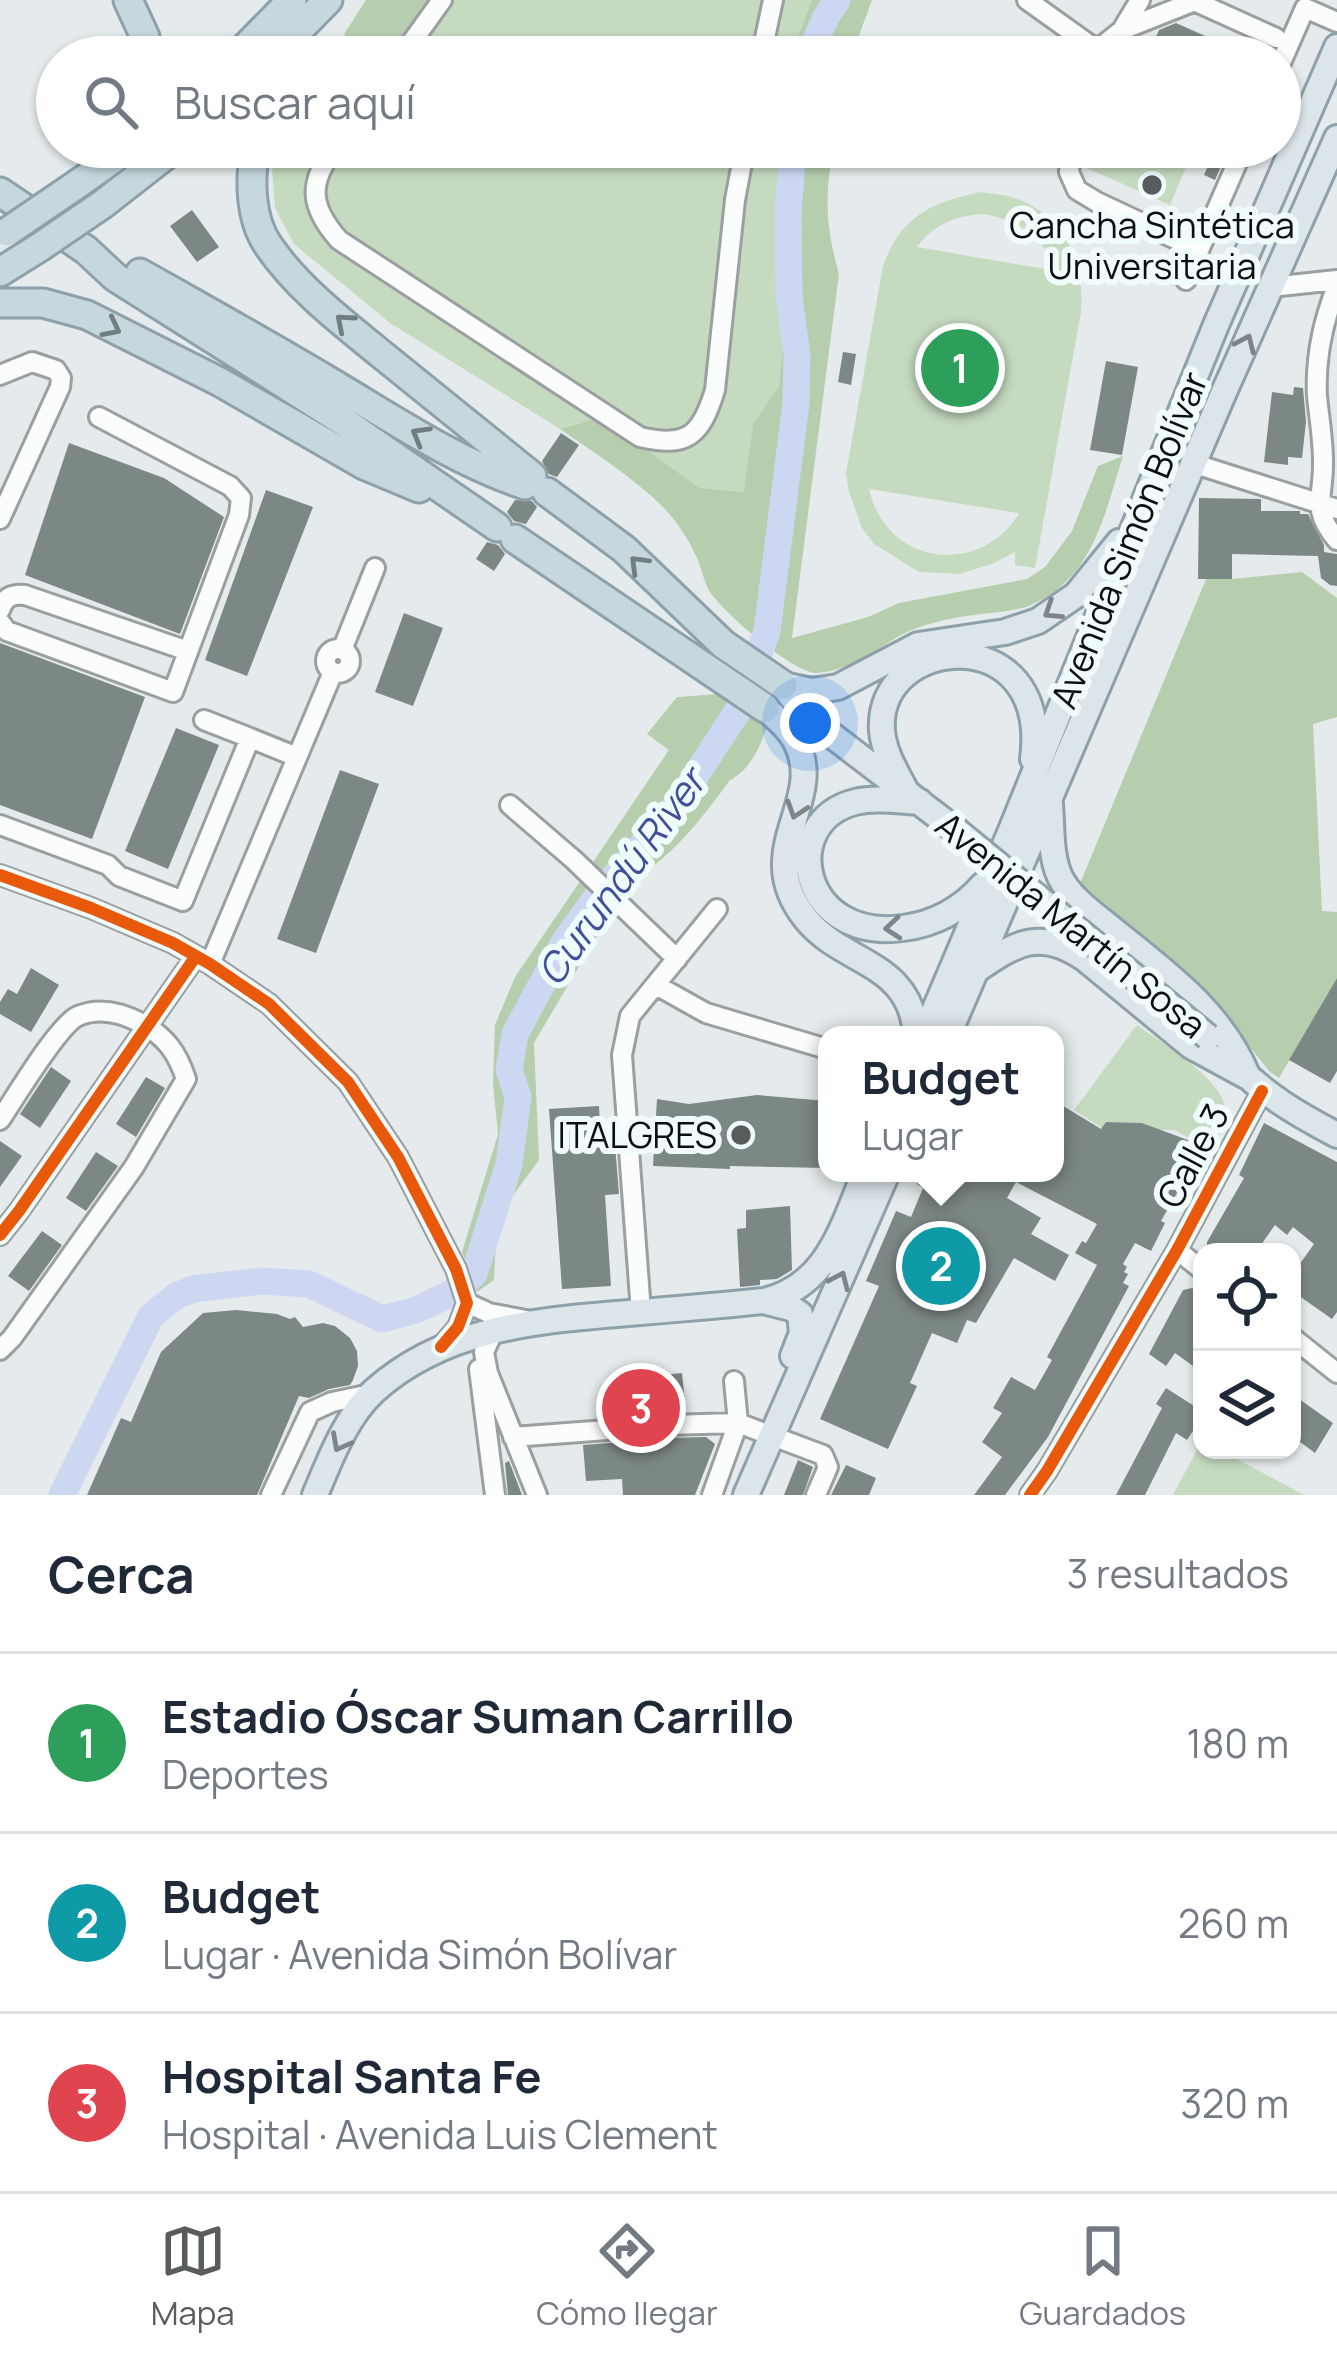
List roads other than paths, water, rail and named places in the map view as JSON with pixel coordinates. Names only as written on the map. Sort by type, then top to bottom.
[{"type":"highway","points":[[128,0],[144,36]]},
{"type":"highway","points":[[257,36],[292,0]]},
{"type":"highway","points":[[294,36],[332,0]]},
{"type":"highway","points":[[311,36],[332,0]]},
{"type":"highway","points":[[4,234],[98,168]]},
{"type":"highway","points":[[0,272],[149,168]]},
{"type":"highway","points":[[254,168],[255,211],[266,242],[312,294],[535,484],[624,550],[723,644],[781,683]]},
{"type":"highway","points":[[0,192],[86,250],[115,277],[346,423],[763,707]]},
{"type":"highway","points":[[86,250],[118,260],[431,442],[499,476],[535,484]]},
{"type":"highway","points":[[0,303],[44,303],[87,315],[220,382],[364,466],[471,510]]},
{"type":"main road","name":"Avenida Simón Bolívar","points":[[1301,130],[1337,47]]},
{"type":"main road","name":"Avenida Simón Bolívar","points":[[924,1026],[992,874],[1040,791],[1195,464],[1335,144]]},
{"type":"main road","name":"Avenida Simón Bolívar","points":[[952,1026],[978,969],[1151,489],[1284,168]]},
{"type":"main road","points":[[781,683],[811,691],[838,687],[918,645],[1005,632],[1038,621],[1063,606],[1088,581],[1126,532],[1151,489]]},
{"type":"main road","points":[[992,874],[949,915],[910,928],[868,929],[844,921],[826,908],[815,890],[810,848],[825,820],[843,806],[913,796],[890,760],[883,714],[897,684],[913,669],[935,659],[976,658],[995,664],[1016,680],[1032,710],[1040,791],[1058,873],[1067,889],[1197,999],[1224,1030],[1255,1084]]},
{"type":"main road","name":"Avenida Martín Sosa","points":[[781,683],[804,714],[957,831],[1208,1036],[1255,1084],[1337,1135]]},
{"type":"main road","points":[[763,707],[794,738],[804,764],[803,787],[785,849],[785,875],[793,900],[816,930],[891,978],[917,1026]]},
{"type":"main road","name":"Avenida Martín Sosa","points":[[763,707],[804,714]]},
{"type":"main road","points":[[978,969],[1028,942],[1066,947],[1192,1046],[1255,1084]]},
{"type":"main road","points":[[315,1495],[340,1438],[371,1394],[448,1344],[537,1321],[782,1297],[813,1277],[861,1182]]},
{"type":"main road","points":[[746,1495],[883,1182]]},
{"type":"main road","points":[[764,1301],[796,1310],[802,1319],[774,1430]]},
{"type":"street","points":[[416,36],[442,0]]},
{"type":"street","points":[[765,36],[773,0]]},
{"type":"street","points":[[1027,0],[1073,36]]},
{"type":"street","points":[[1116,36],[1140,0]]},
{"type":"street","points":[[1122,30],[1193,1],[1272,36]]},
{"type":"street","points":[[1293,36],[1305,8],[1337,22]]},
{"type":"street","points":[[323,168],[316,180],[315,199],[323,222],[339,240],[640,436],[662,442],[681,440],[696,429],[707,415],[715,390],[741,168]]},
{"type":"street","points":[[1070,168],[1077,190],[1199,250]]},
{"type":"street","points":[[1186,280],[1235,168]]},
{"type":"street","points":[[1271,287],[1337,283],[1320,339],[1328,407],[1327,528],[1337,540]]},
{"type":"street","points":[[0,375],[32,362],[62,377],[0,519]]},
{"type":"street","points":[[0,622],[7,631],[173,692],[239,515],[241,498],[230,486],[98,416]]},
{"type":"street","points":[[1195,464],[1328,505]]},
{"type":"street","points":[[0,1235],[148,1027],[203,960],[333,673],[326,664],[327,656],[342,650],[376,568]]},
{"type":"street","points":[[0,610],[13,594],[25,596],[188,651]]},
{"type":"street","points":[[204,720],[297,757]]},
{"type":"street","points":[[0,825],[108,865],[119,875],[183,901],[250,738]]},
{"type":"street","points":[[510,805],[677,959]]},
{"type":"street","points":[[0,875],[91,908],[203,960],[269,1004],[348,1082],[398,1156],[456,1269],[466,1300],[448,1344],[472,1350],[478,1359],[495,1495]]},
{"type":"street","points":[[641,1312],[622,1055],[630,1016],[717,908]]},
{"type":"street","points":[[656,985],[706,1013],[818,1046]]},
{"type":"street","points":[[0,1120],[74,1017],[123,1014],[148,1027],[178,1054],[187,1079],[134,1167],[0,1350]]},
{"type":"street","name":"Calle 3","points":[[1030,1495],[1177,1250],[1255,1084]]},
{"type":"street","points":[[1177,1250],[1193,1263]]},
{"type":"street","points":[[466,1300],[488,1313],[537,1321]]},
{"type":"street","points":[[494,1330],[484,1352],[488,1373],[537,1495]]},
{"type":"street","points":[[1301,1344],[1337,1373]]},
{"type":"street","points":[[712,1495],[738,1423],[734,1381]]},
{"type":"street","points":[[271,1495],[310,1412],[371,1394]]},
{"type":"street","points":[[488,1437],[500,1427],[512,1433],[542,1435],[738,1423],[774,1430],[823,1455],[828,1466],[816,1495]]},
{"type":"waterway","name":"Curundú River","points":[[817,36],[837,0]]},
{"type":"waterway","name":"Curundú River","points":[[62,1495],[151,1316],[176,1296],[193,1289],[261,1281],[309,1284],[382,1319],[450,1294],[474,1274],[509,1164],[518,1097],[509,1070],[515,1034],[565,941],[675,807],[739,709],[767,631],[796,403],[797,356],[789,296],[791,168]]},
{"type":"place","name":"Cancha Sintética Universitaria","points":[[1152,185]]},
{"type":"place","name":"Estadio Óscar Suman Carrillo","points":[[960,368]]},
{"type":"place","name":"ITALGRES","points":[[741,1135]]},
{"type":"place","name":"Budget","points":[[941,1266]]},
{"type":"place","name":"Hospital Santa Fe","points":[[641,1408]]}]
